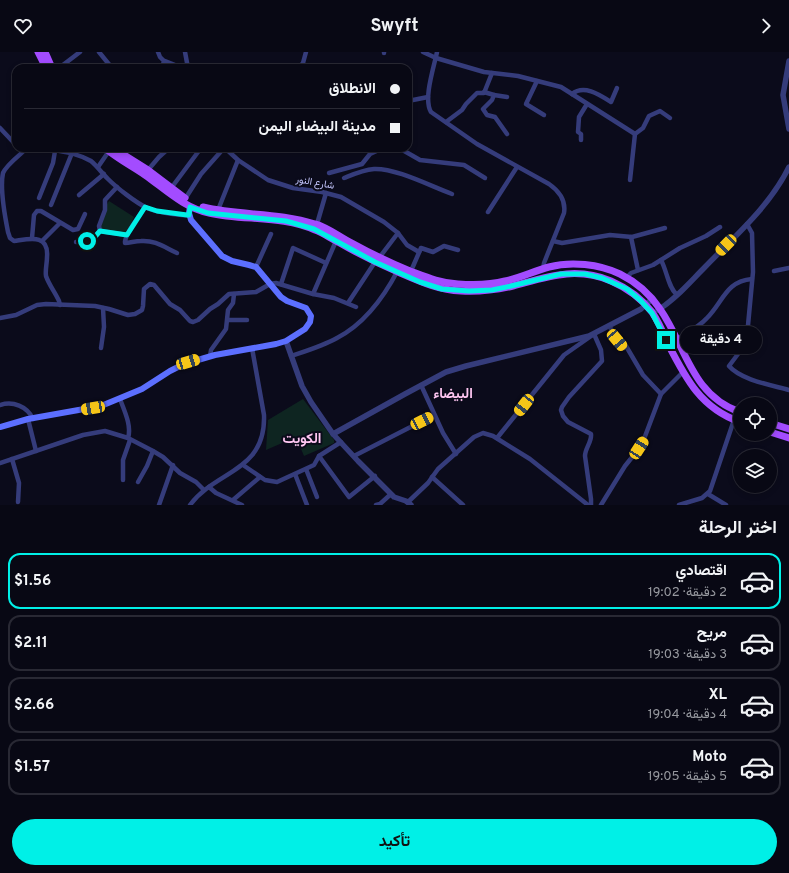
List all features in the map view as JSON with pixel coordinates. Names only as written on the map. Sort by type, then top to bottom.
[{"type":"main road","points":[[38,52],[44,64]]},
{"type":"main road","points":[[45,52],[50,64]]},
{"type":"main road","points":[[118,152],[190,207],[201,212],[286,221],[314,229],[336,241],[398,269],[420,282],[436,288],[469,291],[500,289],[561,274],[585,274],[602,278],[627,289],[646,305],[652,313],[691,386],[706,402],[718,411],[733,419]]},
{"type":"main road","points":[[119,152],[148,170],[172,187],[185,199],[197,206],[218,210],[294,218],[317,224],[377,260]]},
{"type":"main road","points":[[0,427],[31,419],[93,408],[148,386],[179,366],[210,356],[286,341],[308,325],[311,319],[310,313],[306,308],[284,299],[256,267],[225,258],[200,232],[191,220],[189,215],[190,207]]},
{"type":"main road","points":[[398,269],[411,271],[437,281],[475,285],[503,282],[543,269],[565,265],[587,265],[611,271],[626,278],[641,288],[652,299],[660,309],[693,372],[703,386],[716,399],[733,409]]},
{"type":"main road","points":[[543,269],[546,277]]},
{"type":"main road","points":[[777,425],[789,429]]},
{"type":"main road","points":[[777,434],[789,438]]},
{"type":"street","points":[[64,64],[80,52]]},
{"type":"street","points":[[98,52],[108,64]]},
{"type":"street","points":[[158,52],[164,61],[168,61],[173,64]]},
{"type":"street","points":[[182,64],[186,52]]},
{"type":"street","points":[[186,52],[188,64]]},
{"type":"street","points":[[302,64],[306,52]]},
{"type":"street","points":[[423,52],[436,58],[492,73],[518,76],[561,87],[635,134]]},
{"type":"street","points":[[437,52],[428,97],[431,112],[472,141],[552,186],[562,199],[564,213],[543,269]]},
{"type":"street","points":[[789,61],[783,95],[789,129]]},
{"type":"street","points":[[484,92],[492,73]]},
{"type":"street","points":[[537,81],[526,104],[544,114]]},
{"type":"street","points":[[572,94],[576,91],[582,90],[595,93],[611,102],[617,88]]},
{"type":"street","points":[[446,122],[462,110],[477,93],[484,92],[507,97]]},
{"type":"street","points":[[494,95],[492,100],[483,109],[487,115],[496,117],[507,134]]},
{"type":"street","points":[[412,99],[428,97]]},
{"type":"street","points":[[581,140],[581,134],[578,132],[580,117],[587,104]]},
{"type":"street","points":[[635,134],[644,128],[649,116],[660,112],[670,118]]},
{"type":"street","points":[[0,128],[12,141]]},
{"type":"street","points":[[630,180],[635,134]]},
{"type":"street","points":[[20,152],[2,174],[0,193],[10,238],[14,241],[37,238],[44,244],[47,251],[46,275],[60,305]]},
{"type":"street","points":[[39,198],[55,152]]},
{"type":"street","points":[[51,205],[70,152]]},
{"type":"street","points":[[72,152],[87,159],[98,167],[117,186],[145,207],[157,211],[189,215]]},
{"type":"street","points":[[98,167],[111,152]]},
{"type":"street","points":[[148,170],[165,152]]},
{"type":"street","points":[[172,187],[197,152]]},
{"type":"street","points":[[185,199],[201,174],[221,152]]},
{"type":"street","name":"شارع النور","points":[[229,152],[262,177],[277,184],[341,197],[384,222],[398,233],[407,245],[419,252]]},
{"type":"street","points":[[329,173],[362,164],[370,154],[374,152]]},
{"type":"street","points":[[406,152],[420,160],[462,165],[470,168],[485,178]]},
{"type":"street","points":[[218,210],[238,160]]},
{"type":"street","points":[[488,212],[517,167]]},
{"type":"street","points":[[652,313],[660,309],[677,295],[747,224],[766,202],[789,167]]},
{"type":"street","points":[[344,178],[356,172],[376,169],[408,177],[452,194]]},
{"type":"street","points":[[79,195],[104,174]]},
{"type":"street","points":[[100,231],[99,226],[105,210],[105,200],[117,186]]},
{"type":"street","points":[[317,224],[326,193]]},
{"type":"street","points":[[145,207],[124,240],[125,243],[140,241],[153,242],[177,252]]},
{"type":"street","points":[[32,238],[34,215],[36,212],[41,211],[60,223],[75,230],[78,229],[85,214]]},
{"type":"street","points":[[42,242],[60,223]]},
{"type":"street","points":[[747,224],[752,233],[752,279],[746,340],[741,350],[729,366],[735,372],[743,376],[789,390]]},
{"type":"street","points":[[626,278],[629,274],[661,260],[720,227]]},
{"type":"street","points":[[553,241],[562,243],[610,236],[630,237],[666,228]]},
{"type":"street","points":[[100,231],[127,235]]},
{"type":"street","points":[[76,242],[91,240],[100,231]]},
{"type":"street","points":[[348,303],[377,260],[398,233]]},
{"type":"street","points":[[256,267],[271,234]]},
{"type":"street","points":[[630,237],[638,270]]},
{"type":"street","points":[[313,294],[336,241]]},
{"type":"street","points":[[411,271],[422,248],[434,252],[444,246],[458,250]]},
{"type":"street","points":[[280,284],[293,248],[326,263]]},
{"type":"street","points":[[661,260],[666,270],[672,290],[677,295]]},
{"type":"street","points":[[774,271],[789,268]]},
{"type":"street","points":[[291,356],[332,341],[353,329],[372,309],[398,269]]},
{"type":"street","points":[[677,339],[705,320],[713,312],[723,296],[730,289],[743,281],[752,279]]},
{"type":"street","points":[[0,318],[16,315],[37,305],[46,304],[92,306],[128,316],[137,313],[143,308],[144,289],[152,284],[156,286],[170,304],[180,310],[190,321],[193,322],[198,320],[227,295],[232,293],[258,291],[270,284],[276,283],[313,294],[334,298],[356,307]]},
{"type":"street","points":[[210,356],[211,350],[225,332],[228,320],[228,310],[233,303],[234,294]]},
{"type":"street","points":[[497,438],[564,355],[594,334],[646,305],[652,299]]},
{"type":"street","points":[[101,348],[104,327],[103,308]]},
{"type":"street","points":[[228,320],[247,320]]},
{"type":"street","points":[[609,326],[624,348],[626,346],[645,378],[661,394]]},
{"type":"street","points":[[334,434],[446,372],[594,334]]},
{"type":"street","points":[[591,505],[585,453],[592,437],[591,434],[568,422],[563,416],[561,410],[569,397],[600,365],[602,361],[601,350],[594,334]]},
{"type":"street","points":[[286,341],[304,390],[311,402],[341,442],[396,498],[409,504],[426,486],[438,469],[474,437],[479,434],[490,434],[534,462],[588,505]]},
{"type":"street","points":[[190,505],[204,490],[243,465],[253,455],[260,443],[264,426],[262,396],[252,348]]},
{"type":"street","points":[[601,505],[624,466],[633,456],[644,439],[661,394],[683,372]]},
{"type":"street","points":[[421,385],[434,415],[456,454]]},
{"type":"street","points":[[120,398],[127,418],[129,434],[123,460],[123,480]]},
{"type":"street","points":[[0,405],[10,402],[28,410],[31,419],[36,451]]},
{"type":"street","points":[[354,456],[434,415]]},
{"type":"street","points":[[0,463],[98,431],[112,433],[129,439],[153,451],[173,465],[182,474],[196,482],[204,490]]},
{"type":"street","points":[[679,505],[698,500],[708,494],[733,431]]},
{"type":"street","points":[[243,465],[260,477],[273,482],[314,465],[319,456],[341,442]]},
{"type":"street","points":[[138,482],[153,451]]},
{"type":"street","points":[[319,456],[349,497],[375,476]]},
{"type":"street","points":[[12,459],[20,486],[18,502]]},
{"type":"street","points":[[159,505],[173,465]]},
{"type":"street","points":[[306,469],[317,497]]},
{"type":"street","points":[[295,474],[307,505]]},
{"type":"street","points":[[233,500],[260,477]]},
{"type":"street","points":[[432,477],[463,505]]},
{"type":"street","points":[[209,487],[216,493],[242,505]]},
{"type":"street","points":[[376,505],[380,504],[391,494]]},
{"type":"street","points":[[708,494],[717,503],[726,505]]},
{"type":"green space","points":[[109,201],[134,217],[128,232],[125,233],[102,230],[100,226]]},
{"type":"green space","points":[[303,399],[334,440],[334,443],[304,456],[296,437],[266,450],[268,420]]},
{"type":"district","name":"البيضاء","points":[[453,394]]},
{"type":"district","name":"الكويت","points":[[302,439]]},
{"type":"route","points":[[87,241],[93,239],[100,231],[127,235],[145,207],[157,211],[181,215],[189,215],[190,207],[201,212],[218,215],[286,221],[314,229],[375,262],[436,288],[459,291],[484,291],[561,274],[585,274],[610,280],[627,289],[646,305],[652,313],[666,340]]}]
